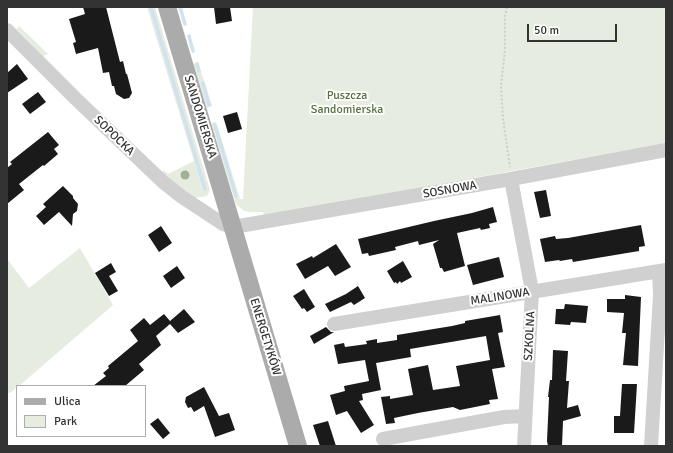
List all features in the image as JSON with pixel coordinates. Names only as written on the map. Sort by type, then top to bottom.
[{"type":"main road","name":"SANDOMIERSKA","points":[[167,7],[233,227]]},
{"type":"main road","name":"ENERGETYKÓW","points":[[233,227],[298,446]]},
{"type":"street","name":"SOPOCKA","points":[[7,30],[122,144],[163,182],[216,220],[233,227]]},
{"type":"street","name":"SOSNOWA","points":[[233,227],[511,179],[666,150]]},
{"type":"street","name":"SZKOLNA","points":[[511,179],[532,291],[524,446]]},
{"type":"street","name":"MALINOWA","points":[[334,324],[662,270]]},
{"type":"street","points":[[652,446],[662,270]]},
{"type":"street","points":[[383,440],[504,417],[525,416]]},
{"type":"path","points":[[507,7],[505,16],[505,49],[501,86],[503,119],[511,179]]},
{"type":"green space","points":[[147,7],[155,7],[210,190],[207,196],[195,198],[189,195],[163,173],[163,170],[168,174],[194,161]]},
{"type":"green space","name":"Puszcza Sandomierska","points":[[253,7],[666,7],[666,143],[264,216],[263,212],[244,211],[236,204],[211,123],[216,122],[240,199],[243,199]]},
{"type":"green space","points":[[19,26],[48,54],[43,56],[17,29]]},
{"type":"green space","points":[[198,62],[212,106],[207,108],[193,64]]},
{"type":"green space","points":[[80,248],[113,305],[20,385],[16,385],[13,391],[7,394],[7,259],[29,288]]},
{"type":"building","points":[[83,7],[106,7],[120,62],[123,61],[132,93],[129,98],[124,99],[116,94],[114,86],[112,86],[109,72],[103,73],[98,48],[76,54],[73,43],[76,42],[69,19],[85,14]]},
{"type":"building","points":[[214,7],[230,7],[232,21],[216,24]]},
{"type":"building","points":[[17,64],[28,79],[7,93],[7,73]]},
{"type":"building","points":[[38,92],[46,102],[30,114],[22,104]]},
{"type":"building","points":[[237,112],[242,129],[228,133],[223,116]]},
{"type":"building","points":[[48,132],[59,145],[54,149],[58,154],[19,184],[24,190],[7,204],[7,168],[12,164],[10,162]]},
{"type":"building","points":[[63,186],[73,196],[78,204],[77,211],[73,214],[72,226],[59,212],[44,225],[36,216],[46,207],[43,204]]},
{"type":"building","points":[[546,190],[551,216],[540,218],[534,192]]},
{"type":"building","points":[[493,207],[497,222],[489,224],[490,228],[481,230],[480,228],[457,233],[465,266],[444,272],[442,268],[440,268],[433,244],[439,240],[419,245],[418,241],[395,247],[396,250],[369,256],[368,253],[362,254],[358,239]]},
{"type":"building","points":[[641,225],[645,246],[639,247],[639,251],[573,262],[572,259],[545,262],[540,239],[555,236],[556,239],[568,238]]},
{"type":"building","points":[[161,226],[172,243],[159,252],[148,235]]},
{"type":"building","points":[[336,244],[351,267],[335,276],[328,266],[305,279],[296,264],[312,256],[313,258]]},
{"type":"building","points":[[499,257],[504,277],[473,285],[467,265]]},
{"type":"building","points":[[403,261],[412,277],[401,283],[400,281],[397,284],[396,282],[394,283],[387,271]]},
{"type":"building","points":[[111,263],[116,272],[109,276],[118,291],[109,296],[95,273]]},
{"type":"building","points":[[177,266],[185,278],[171,288],[163,276]]},
{"type":"building","points":[[358,286],[365,298],[354,305],[351,302],[330,312],[325,304],[346,294]]},
{"type":"building","points":[[304,289],[315,307],[307,312],[304,308],[302,309],[293,296]]},
{"type":"building","points":[[625,295],[641,297],[638,366],[623,365],[626,333],[622,333],[624,313],[607,312],[607,299],[625,299]]},
{"type":"building","points":[[565,304],[588,306],[586,323],[571,322],[570,325],[555,324],[556,309],[564,309]]},
{"type":"building","points":[[184,309],[195,322],[178,333],[170,324],[156,336],[161,345],[139,364],[144,370],[126,385],[94,385],[106,376],[103,373],[109,368],[108,366],[138,341],[130,330],[144,318],[150,325],[164,314],[170,321]]},
{"type":"building","points":[[500,315],[503,332],[498,333],[505,367],[492,369],[498,399],[489,400],[490,404],[460,410],[453,407],[418,413],[394,418],[395,423],[386,424],[381,397],[390,396],[390,399],[413,395],[408,369],[428,365],[433,390],[460,386],[456,366],[490,360],[486,336],[410,349],[411,357],[376,363],[381,390],[362,394],[363,400],[359,401],[374,425],[361,433],[347,411],[336,415],[330,395],[345,391],[344,386],[369,381],[365,360],[338,364],[334,345],[344,343],[345,347],[367,344],[366,341],[377,339],[377,343],[397,340],[397,335],[452,326],[465,323],[465,321]]},
{"type":"building","points":[[326,327],[331,332],[334,332],[314,344],[310,336]]},
{"type":"building","points":[[553,350],[568,351],[566,381],[569,381],[567,408],[578,405],[581,416],[563,421],[562,446],[548,446],[547,441],[548,397],[550,380],[552,380]]},
{"type":"building","points":[[622,384],[637,384],[634,433],[614,433],[614,416],[620,416]]},
{"type":"building","points":[[204,387],[219,416],[229,413],[235,430],[215,437],[204,406],[194,412],[191,407],[188,408],[185,402],[186,397]]},
{"type":"building","points":[[158,418],[170,433],[163,439],[150,424]]},
{"type":"building","points":[[328,421],[336,446],[320,446],[313,425]]},
{"type":"waterway","points":[[151,7],[205,189]]},
{"type":"waterway","points":[[180,7],[185,24]]},
{"type":"waterway","points":[[189,36],[193,51]]},
{"type":"waterway","points":[[197,64],[199,71]]},
{"type":"waterway","points":[[203,83],[209,105]]},
{"type":"waterway","points":[[215,125],[236,196]]}]
